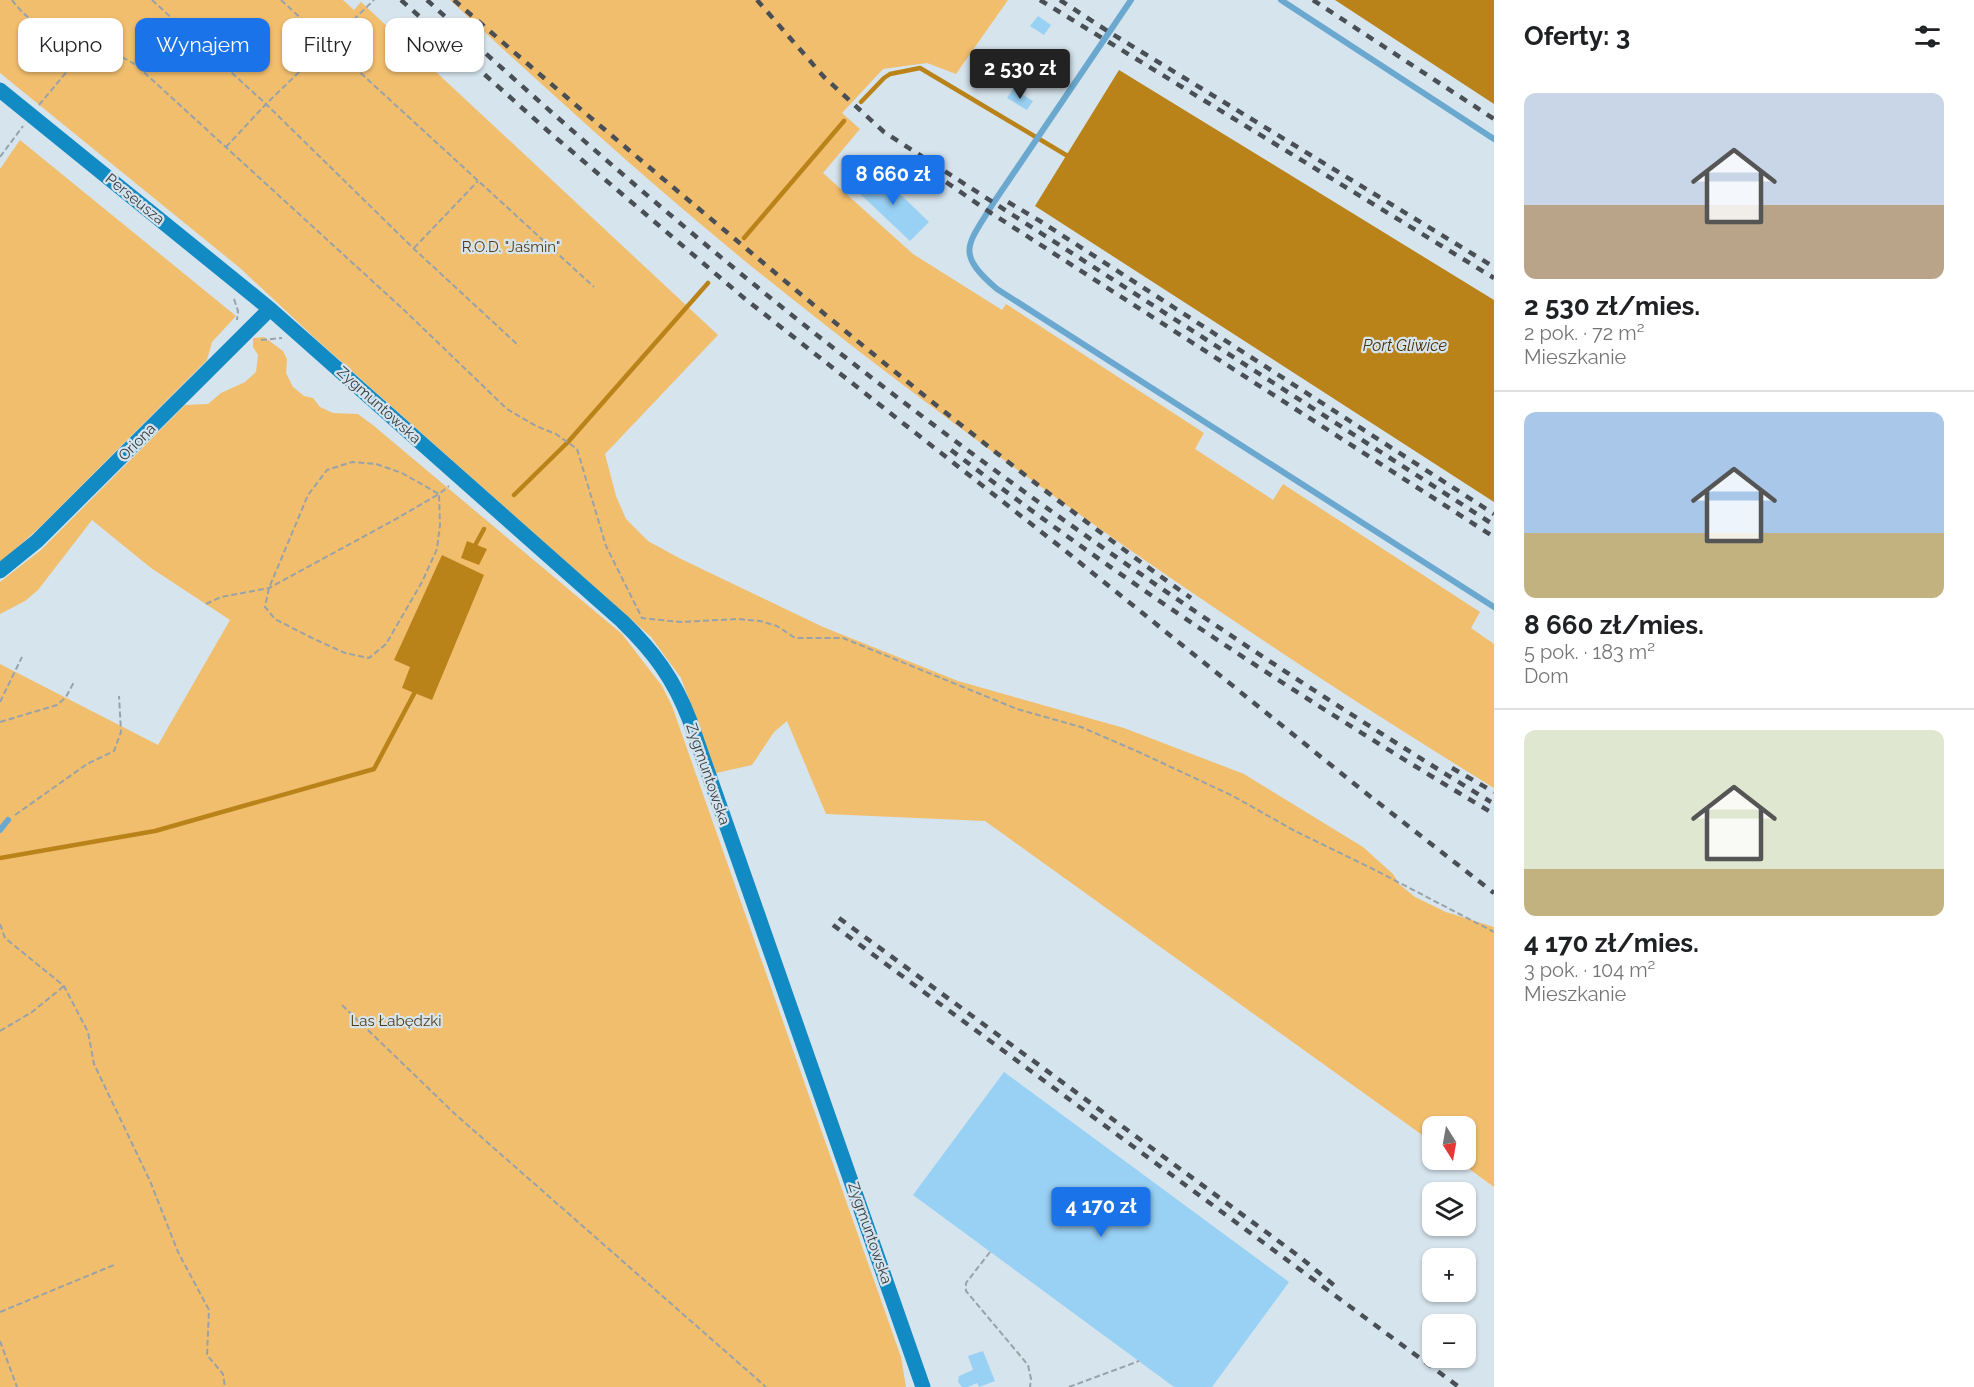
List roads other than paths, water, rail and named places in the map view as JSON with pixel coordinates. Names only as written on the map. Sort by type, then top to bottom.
[{"type":"street","name":"Perseusza","points":[[0,90],[270,309]]},
{"type":"street","name":"Oriona","points":[[0,570],[37,541],[270,309]]},
{"type":"street","name":"Zygmuntowska","points":[[270,309],[622,621],[644,642],[674,683],[690,721],[923,1387]]},
{"type":"lane","points":[[1131,0],[1040,132],[974,235],[969,249],[970,261],[979,274],[997,289],[1494,607]]},
{"type":"lane","points":[[1281,0],[1494,139]]},
{"type":"lane","points":[[0,830],[8,820]]},
{"type":"water","points":[[1335,0],[1494,0],[1494,104]]},
{"type":"water","name":"Port Gliwice","points":[[1119,70],[1494,300],[1494,502],[1035,206]]},
{"type":"water","points":[[467,541],[487,549],[479,565],[461,558]]},
{"type":"water","points":[[442,555],[484,575],[432,700],[402,688],[410,667],[394,660]]},
{"type":"waterway","points":[[861,102],[890,74],[920,68],[1071,156]]},
{"type":"waterway","points":[[744,238],[844,121]]},
{"type":"waterway","points":[[514,495],[568,442],[708,283]]},
{"type":"waterway","points":[[473,549],[484,529]]},
{"type":"waterway","points":[[0,858],[155,831],[374,769],[416,690]]},
{"type":"railway","points":[[401,0],[548,131],[744,298],[1494,893]]},
{"type":"railway","points":[[427,0],[660,206],[803,324],[969,452],[1140,574],[1226,632],[1491,802]]},
{"type":"railway","points":[[454,0],[895,372],[1070,510],[1191,598]]},
{"type":"railway","points":[[757,0],[824,77],[884,132],[1494,525]]},
{"type":"railway","points":[[1040,0],[1494,278]]},
{"type":"railway","points":[[1060,0],[1494,267]]},
{"type":"railway","points":[[1313,0],[1494,119]]},
{"type":"railway","points":[[933,173],[988,211],[1494,537]]},
{"type":"railway","points":[[1008,202],[1494,514]]},
{"type":"railway","points":[[951,450],[1083,547],[1217,640],[1355,729],[1494,814]]},
{"type":"railway","points":[[1452,768],[1494,792]]},
{"type":"railway","points":[[839,918],[1300,1257],[1335,1286]]},
{"type":"railway","points":[[833,925],[1459,1387]]},
{"type":"park label","name":"R.O.D. \"Jaśmin\"","points":[[511,247]]},
{"type":"park label","name":"Las Łabędzki","points":[[396,1021]]}]
